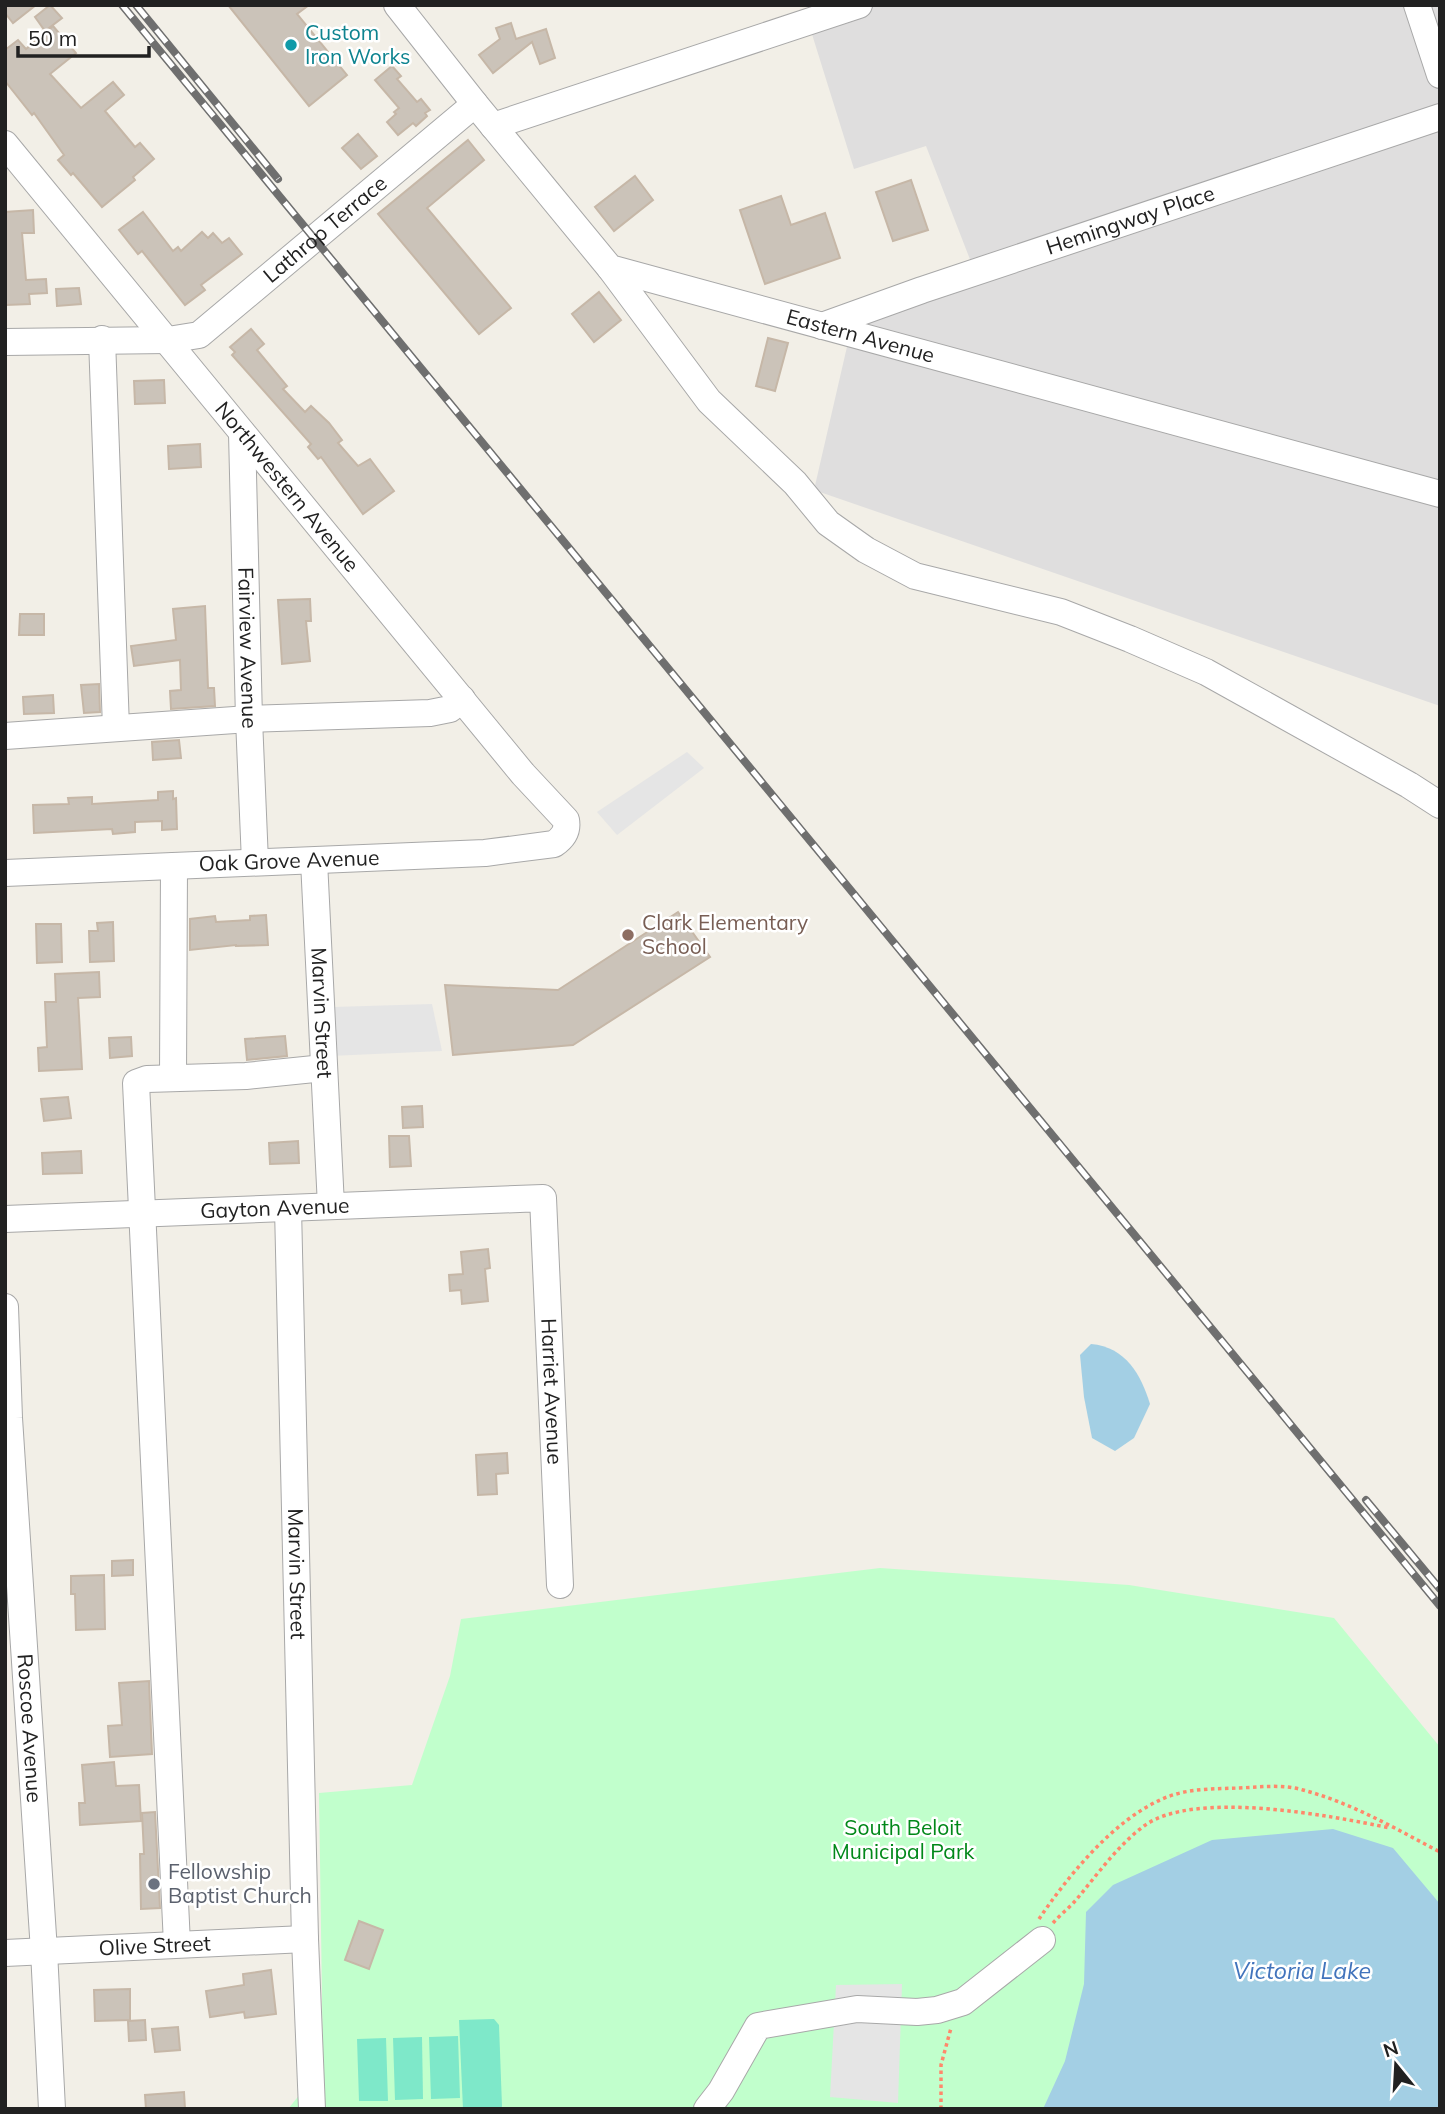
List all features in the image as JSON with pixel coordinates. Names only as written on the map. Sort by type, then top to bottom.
[{"type":"street","points":[[493,126],[788,17],[859,5]]},
{"type":"street","points":[[1417,5],[1440,75]]},
{"type":"street","points":[[406,7],[475,104],[610,268],[709,401],[795,483],[828,523],[866,550],[915,576],[1060,612],[1206,673],[1409,785],[1440,805]]},
{"type":"street","name":"Lathrop Terrace","points":[[5,342],[168,340],[199,335],[475,104]]},
{"type":"street","name":"Hemingway Place","points":[[822,326],[1440,117]]},
{"type":"street","name":"Northwestern Avenue","points":[[5,144],[523,774],[566,820],[566,831]]},
{"type":"street","name":"Eastern Avenue","points":[[610,268],[1440,494]]},
{"type":"street","points":[[102,339],[116,728]]},
{"type":"street","name":"Fairview Avenue","points":[[242,433],[248,719],[255,862]]},
{"type":"street","points":[[5,736],[248,719],[430,713],[450,709],[462,699]]},
{"type":"street","name":"Oak Grove Avenue","points":[[5,873],[485,853],[547,846],[562,839],[566,831]]},
{"type":"street","name":"Marvin Street","points":[[314,861],[331,1206]]},
{"type":"street","points":[[173,1078],[174,866]]},
{"type":"street","points":[[177,1944],[136,1083],[147,1079],[246,1076],[324,1068]]},
{"type":"street","name":"Gayton Avenue","points":[[5,1219],[543,1198]]},
{"type":"street","name":"Harriet Avenue","points":[[543,1198],[560,1585]]},
{"type":"street","name":"Marvin Street","points":[[288,1208],[305,1939],[312,2109]]},
{"type":"street","name":"Roscoe Avenue","points":[[5,1307],[9,1418],[52,2109]]},
{"type":"street","points":[[707,2109],[721,2091],[758,2026],[857,2009],[917,2012],[937,2010],[963,2002],[1040,1932]]},
{"type":"street","name":"Olive Street","points":[[5,1953],[305,1939]]},
{"type":"path","points":[[1040,1932],[1059,1890],[1108,1838],[1145,1808],[1161,1799],[1181,1793],[1203,1789],[1286,1786],[1344,1804],[1440,1852]]},
{"type":"path","points":[[1040,1932],[1055,1922],[1076,1900],[1094,1875],[1135,1834],[1158,1818],[1189,1811],[1260,1807],[1396,1829]]},
{"type":"path","points":[[940,2109],[941,2065],[948,2036],[963,2002]]},
{"type":"shaded area","points":[[834,5],[1440,5],[1440,706],[814,490],[852,325],[978,280],[926,146],[854,169],[806,15]]},
{"type":"shaded area","points":[[687,752],[704,768],[617,835],[597,812]]},
{"type":"shaded area","points":[[432,1004],[442,1051],[330,1056],[333,1007]]},
{"type":"shaded area","points":[[902,1984],[898,2103],[830,2097],[836,1985]]},
{"type":"green space","name":"South Beloit Municipal Park","points":[[880,1568],[1129,1585],[1334,1618],[1440,1747],[1440,2109],[288,2109],[323,2066],[319,1793],[412,1785],[450,1676],[461,1619]]},
{"type":"green space","points":[[494,2019],[499,2025],[501,2109],[463,2109],[459,2020]]},
{"type":"green space","points":[[458,2036],[460,2098],[431,2099],[429,2037]]},
{"type":"green space","points":[[422,2037],[423,2099],[395,2100],[393,2038]]},
{"type":"green space","points":[[386,2038],[388,2101],[359,2101],[357,2039]]},
{"type":"water","points":[[1091,1344],[1114,1351],[1130,1364],[1142,1383],[1150,1404],[1134,1438],[1115,1451],[1092,1438],[1080,1355]]},
{"type":"water","name":"Victoria Lake","points":[[1333,1829],[1393,1848],[1440,1904],[1440,2109],[1043,2109],[1065,2061],[1084,1984],[1086,1912],[1113,1885],[1212,1840]]},
{"type":"building","points":[[5,5],[36,5],[13,23],[5,13]]},
{"type":"building","points":[[50,5],[62,18],[45,31],[35,17]]},
{"type":"building","name":"Custom Iron Works","points":[[228,5],[309,5],[297,14],[347,75],[309,106]]},
{"type":"building","points":[[511,23],[516,39],[546,29],[555,58],[540,64],[532,42],[493,73],[479,55],[500,39],[496,28]]},
{"type":"building","points":[[53,26],[76,53],[50,74],[81,108],[113,82],[124,95],[105,111],[135,147],[140,143],[154,159],[133,177],[135,180],[102,207],[58,160],[64,155],[34,113],[32,115],[5,81],[5,50],[18,40],[26,49]]},
{"type":"building","points":[[392,66],[401,76],[397,79],[417,102],[421,99],[430,110],[416,126],[413,123],[398,135],[387,122],[399,108],[375,80]]},
{"type":"building","points":[[358,134],[377,156],[361,169],[342,148]]},
{"type":"building","points":[[468,140],[484,160],[427,208],[511,308],[479,334],[378,214]]},
{"type":"building","points":[[635,176],[653,200],[614,231],[595,207]]},
{"type":"building","points":[[911,180],[928,230],[893,241],[876,192]]},
{"type":"building","points":[[781,196],[791,225],[825,213],[840,258],[765,284],[740,210]]},
{"type":"building","points":[[33,210],[34,233],[22,233],[26,280],[46,279],[47,293],[29,294],[30,304],[6,305],[5,212]]},
{"type":"building","points":[[143,212],[173,251],[178,247],[181,251],[202,232],[208,238],[213,233],[222,243],[229,238],[242,254],[201,285],[205,290],[185,305],[142,251],[138,254],[119,230]]},
{"type":"building","points":[[79,288],[81,304],[57,306],[56,289]]},
{"type":"building","points":[[599,292],[621,320],[594,342],[572,314]]},
{"type":"building","points":[[251,329],[264,344],[257,350],[287,386],[283,389],[305,412],[311,406],[329,423],[342,440],[338,443],[358,466],[370,459],[394,491],[363,514],[321,457],[318,459],[308,447],[311,444],[232,355],[235,352],[230,347]]},
{"type":"building","points":[[768,338],[788,343],[775,391],[756,386]]},
{"type":"building","points":[[164,380],[165,403],[135,404],[134,381]]},
{"type":"building","points":[[200,444],[201,467],[169,469],[168,446]]},
{"type":"building","points":[[310,599],[311,621],[306,621],[310,661],[282,664],[278,600]]},
{"type":"building","points":[[205,606],[208,688],[214,688],[215,706],[171,709],[170,691],[181,690],[180,660],[134,666],[131,646],[176,640],[173,609]]},
{"type":"building","points":[[20,614],[44,614],[44,635],[19,635]]},
{"type":"building","points":[[99,684],[100,712],[84,713],[81,685]]},
{"type":"building","points":[[53,695],[54,713],[24,714],[23,697]]},
{"type":"building","points":[[179,740],[181,758],[153,760],[152,742]]},
{"type":"building","points":[[173,791],[173,799],[176,798],[177,829],[162,830],[162,821],[135,822],[135,832],[113,834],[112,829],[34,833],[33,805],[69,804],[68,798],[92,797],[92,804],[158,800],[158,792]]},
{"type":"building","points":[[678,912],[710,957],[573,1045],[453,1055],[445,985],[558,990]]},
{"type":"building","points":[[266,915],[268,945],[190,950],[190,919],[215,916],[216,922],[250,920],[250,916]]},
{"type":"building","points":[[113,922],[114,961],[90,962],[89,931],[98,931],[97,923]]},
{"type":"building","points":[[36,924],[61,924],[62,962],[37,963]]},
{"type":"building","points":[[99,972],[100,997],[78,998],[82,1069],[39,1071],[38,1048],[47,1047],[45,1002],[56,1002],[55,974]]},
{"type":"building","points":[[285,1036],[287,1056],[247,1060],[245,1039]]},
{"type":"building","points":[[131,1037],[132,1056],[110,1058],[109,1038]]},
{"type":"building","points":[[68,1097],[71,1118],[44,1121],[41,1099]]},
{"type":"building","points":[[422,1106],[423,1127],[403,1128],[402,1107]]},
{"type":"building","points":[[389,1136],[409,1136],[411,1166],[390,1167]]},
{"type":"building","points":[[298,1141],[299,1163],[270,1164],[269,1143]]},
{"type":"building","points":[[81,1151],[82,1173],[43,1174],[42,1153]]},
{"type":"building","points":[[488,1249],[490,1268],[485,1269],[488,1301],[462,1304],[461,1290],[450,1291],[449,1275],[463,1274],[461,1252]]},
{"type":"building","points":[[507,1453],[508,1473],[496,1474],[497,1494],[478,1495],[476,1455]]},
{"type":"building","points":[[133,1560],[133,1575],[112,1576],[112,1561]]},
{"type":"building","points":[[104,1575],[105,1629],[76,1630],[75,1594],[71,1594],[71,1576]]},
{"type":"building","points":[[149,1681],[152,1754],[110,1757],[108,1726],[122,1725],[119,1683]]},
{"type":"building","points":[[114,1762],[116,1786],[139,1785],[141,1821],[80,1825],[79,1803],[85,1803],[82,1765]]},
{"type":"building","points":[[155,1812],[160,1908],[141,1909],[140,1854],[144,1854],[142,1813]]},
{"type":"building","points":[[359,1921],[383,1930],[369,1969],[345,1960]]},
{"type":"building","points":[[271,1970],[276,2014],[245,2018],[244,2012],[210,2017],[206,1991],[244,1985],[243,1974]]},
{"type":"building","points":[[130,1989],[130,2020],[95,2021],[94,1990]]},
{"type":"building","points":[[145,2020],[146,2040],[129,2041],[128,2021]]},
{"type":"building","points":[[178,2027],[180,2050],[155,2052],[152,2029]]},
{"type":"building","points":[[184,2092],[185,2109],[146,2109],[145,2095]]},
{"type":"railway","points":[[122,5],[1440,1606]]},
{"type":"railway","points":[[136,5],[278,179]]},
{"type":"railway","points":[[1366,1500],[1440,1589]]},
{"type":"place","name":"Custom Iron Works","points":[[291,45]]},
{"type":"place","name":"Clark Elementary School","points":[[628,935]]},
{"type":"place","name":"Fellowship Baptist Church","points":[[154,1884]]}]
